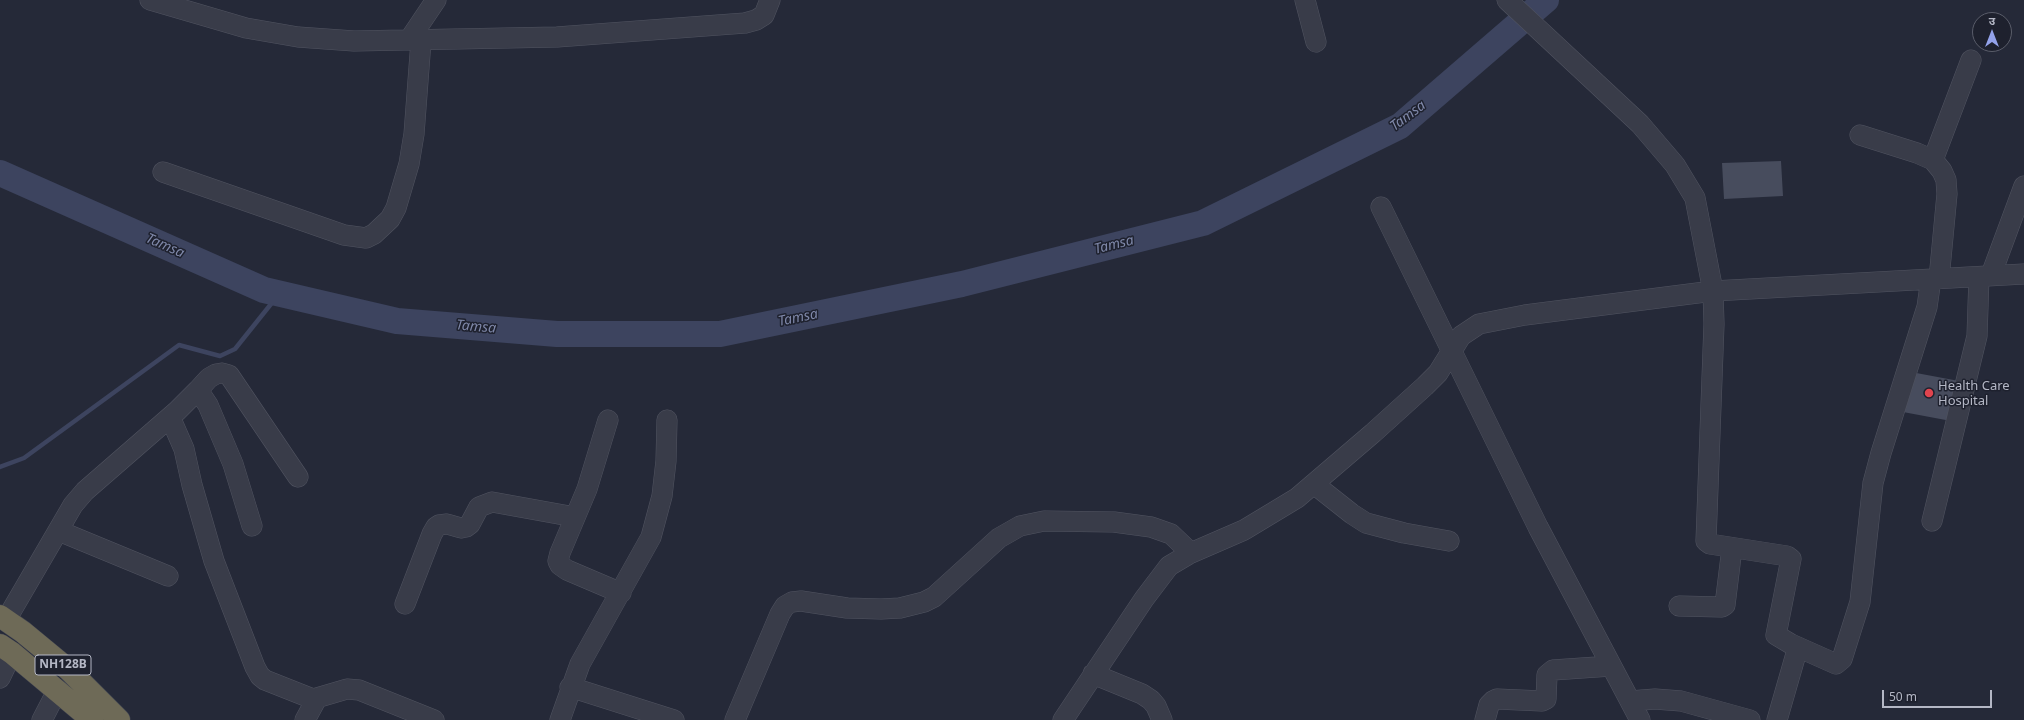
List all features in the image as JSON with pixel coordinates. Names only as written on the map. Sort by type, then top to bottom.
[{"type":"highway","name":"NH128B","points":[[3,618],[69,670],[119,720]]},
{"type":"highway","name":"NH128B","points":[[6,649],[92,720]]},
{"type":"street","points":[[150,0],[246,28],[298,37],[354,42],[557,37],[745,23],[756,20],[764,14],[770,0]]},
{"type":"street","points":[[163,172],[344,235],[366,238],[374,234],[386,223],[396,208],[410,164],[414,134],[415,40],[436,0]]},
{"type":"street","points":[[1305,0],[1316,42]]},
{"type":"street","points":[[1507,0],[1640,124],[1676,165],[1696,198],[1713,291],[1714,349],[1706,541],[1710,544],[1787,556],[1791,559],[1792,564],[1776,635],[1798,647],[1836,664],[1842,659],[1863,591],[1871,497],[1876,469],[1926,313],[1935,279],[1947,194],[1946,180],[1942,171],[1934,160],[1860,134]]},
{"type":"street","points":[[1934,160],[1971,60]]},
{"type":"street","points":[[1932,521],[1977,336],[1985,276],[2024,186]]},
{"type":"street","points":[[1381,207],[1538,527],[1640,720]]},
{"type":"street","points":[[1063,720],[1144,599],[1169,566],[1191,553],[1244,530],[1297,498],[1373,433],[1434,377],[1461,336],[1479,324],[1525,315],[1713,291],[2024,274]]},
{"type":"street","points":[[3,618],[59,531],[73,505],[85,491],[170,417],[209,378],[216,374],[222,373],[229,375],[298,477]]},
{"type":"street","points":[[198,390],[208,405],[233,464],[252,526]]},
{"type":"street","points":[[170,417],[184,450],[192,485],[214,561],[257,671],[265,680],[308,698],[317,698],[352,689],[366,692],[431,719]]},
{"type":"street","points":[[608,420],[587,489],[558,561],[560,565],[567,570],[621,592]]},
{"type":"street","points":[[560,720],[570,686],[580,664],[651,537],[659,511],[665,472],[667,420]]},
{"type":"street","points":[[1314,484],[1352,514],[1366,523],[1404,533],[1449,541]]},
{"type":"street","points":[[405,604],[432,534],[439,525],[446,524],[461,528],[466,527],[470,524],[479,507],[492,502],[575,517]]},
{"type":"street","points":[[735,720],[780,614],[785,606],[792,602],[801,601],[847,608],[881,609],[900,608],[924,602],[934,597],[999,538],[1020,526],[1044,521],[1114,522],[1151,527],[1171,534],[1191,553]]},
{"type":"street","points":[[59,531],[168,576]]},
{"type":"street","points":[[1679,606],[1722,607],[1725,605],[1732,548]]},
{"type":"street","points":[[1777,720],[1798,647]]},
{"type":"street","points":[[0,678],[6,649]]},
{"type":"street","points":[[1485,720],[1489,706],[1492,701],[1497,699],[1542,701],[1546,699],[1547,675],[1549,672],[1611,666]]},
{"type":"street","points":[[1094,674],[1142,694],[1151,700],[1156,706],[1162,720]]},
{"type":"street","points":[[570,686],[674,720]]},
{"type":"street","points":[[42,720],[57,691]]},
{"type":"street","points":[[305,720],[317,698]]},
{"type":"street","points":[[1630,701],[1655,699],[1681,701],[1750,720]]},
{"type":"building","points":[[1781,161],[1783,196],[1724,199],[1722,163]]},
{"type":"building","points":[[1911,372],[1959,381],[1951,421],[1903,412]]},
{"type":"waterway","name":"Tamsa","points":[[0,173],[264,290],[397,321],[557,334],[720,334],[962,284],[1203,223],[1400,126],[1546,0]]},
{"type":"waterway","points":[[0,467],[24,458],[179,345],[220,356],[235,349],[279,294]]},
{"type":"place","name":"Health Care Hospital","points":[[1929,393]]}]
